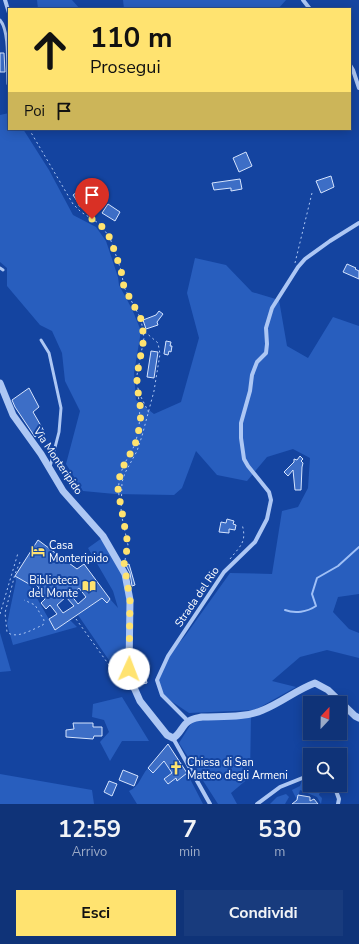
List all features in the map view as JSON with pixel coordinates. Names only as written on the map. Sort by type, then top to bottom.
[{"type":"street","points":[[5,0],[8,10]]},
{"type":"street","points":[[303,0],[309,8]]},
{"type":"street","points":[[351,66],[354,70],[359,88]]},
{"type":"street","name":"Strada del Rio","points":[[188,721],[162,695],[157,680],[168,656],[224,572],[255,542],[267,519],[271,500],[269,492],[244,459],[241,438],[241,423],[250,391],[252,375],[257,362],[266,353],[266,328],[272,308],[305,259],[359,223]]},
{"type":"street","name":"Via Monteripido","points":[[0,383],[13,415],[41,454],[62,491],[103,536],[125,574],[130,600],[129,669],[132,683],[140,701],[167,735],[173,738],[210,804]]},
{"type":"street","points":[[173,738],[177,736],[188,721],[202,717],[251,714],[264,710],[303,687],[315,683],[328,690],[359,718]]},
{"type":"street","points":[[257,804],[280,787],[303,778]]},
{"type":"street","points":[[336,792],[339,799],[338,804]]},
{"type":"lane","points":[[0,20],[6,34],[8,84]]},
{"type":"lane","points":[[41,340],[49,353],[61,408],[59,432],[49,469]]},
{"type":"path","points":[[30,130],[73,204],[81,212],[100,224],[110,238],[121,270],[124,287],[141,319],[144,338],[137,375],[141,411],[140,425],[135,445],[120,475],[118,490],[121,506]]},
{"type":"path","points":[[292,277],[312,193]]},
{"type":"path","points":[[124,562],[128,545],[121,513],[124,478],[140,443],[149,413],[160,354],[158,343],[143,331]]},
{"type":"path","points":[[138,390],[149,413]]},
{"type":"path","points":[[228,561],[242,542],[245,535],[242,524]]},
{"type":"path","points":[[0,614],[18,553]]},
{"type":"path","points":[[20,562],[15,574],[5,613],[7,632],[10,635],[15,636],[43,625],[44,620],[35,605],[24,600]]},
{"type":"shaded area","points":[[37,0],[72,0],[79,8],[38,8]]},
{"type":"shaded area","points":[[123,0],[286,0],[279,8],[124,8]]},
{"type":"shaded area","points":[[8,113],[8,130],[24,130],[49,170],[73,215],[96,227],[106,241],[118,277],[119,285],[132,309],[141,331],[134,373],[136,400],[154,414],[181,402],[199,338],[187,293],[195,258],[226,265],[252,292],[279,300],[287,346],[308,358],[333,317],[359,326],[359,594],[338,597],[333,612],[349,629],[359,633],[359,658],[327,650],[300,657],[272,681],[296,687],[255,710],[189,713],[162,695],[157,680],[168,656],[185,636],[230,573],[272,574],[282,511],[298,507],[308,488],[310,458],[293,449],[267,457],[247,481],[217,475],[196,451],[182,488],[174,495],[115,494],[83,491],[66,464],[80,411],[65,381],[62,353],[52,331],[40,325],[7,286],[7,268],[0,262],[0,115]]},
{"type":"shaded area","points":[[102,538],[126,582],[131,688],[128,688],[78,615],[102,598],[107,602],[110,599],[118,608],[113,591],[88,548]]},
{"type":"shaded area","points":[[15,576],[29,584],[55,630],[70,620],[77,627],[13,645],[7,624],[16,581]]},
{"type":"shaded area","points":[[0,633],[11,671],[0,672]]},
{"type":"shaded area","points":[[122,697],[149,741],[122,741],[110,761],[100,742],[109,732],[104,720],[92,717],[93,704]]},
{"type":"shaded area","points":[[251,714],[250,777],[231,793],[237,804],[218,804],[179,743],[194,719]]},
{"type":"shaded area","points":[[164,761],[172,773],[168,784],[176,778],[177,781],[187,773],[203,804],[137,804],[129,791],[138,784],[148,768],[153,773]]},
{"type":"shaded area","points":[[0,774],[92,790],[94,804],[0,804]]},
{"type":"shaded area","points":[[302,780],[303,791],[300,790],[297,800],[292,790],[300,786]]},
{"type":"shaded area","points":[[305,792],[320,792],[319,795],[322,798],[321,804],[317,797]]},
{"type":"shaded area","points":[[286,794],[289,797],[285,804],[270,804],[277,797]]},
{"type":"building","points":[[0,53],[4,53],[5,72],[0,72]]},
{"type":"building","points":[[246,152],[252,166],[239,172],[233,158]]},
{"type":"building","points":[[331,176],[334,187],[321,193],[316,181]]},
{"type":"building","points":[[240,179],[242,189],[231,191],[231,188],[214,190],[212,183]]},
{"type":"building","points":[[77,192],[82,197],[88,197],[87,201],[91,202],[91,208],[79,206],[73,195]]},
{"type":"building","points":[[108,204],[120,212],[115,221],[102,213]]},
{"type":"building","points":[[347,264],[359,271],[359,279],[343,272]]},
{"type":"building","points":[[159,311],[163,314],[157,322],[158,325],[146,329],[143,320],[156,315]]},
{"type":"building","points":[[166,341],[171,342],[170,346],[172,346],[171,352],[169,351],[168,355],[164,354]]},
{"type":"building","points":[[151,351],[158,352],[154,378],[147,377]]},
{"type":"building","points":[[29,388],[39,407],[33,412],[44,431],[35,437],[12,400]]},
{"type":"building","points":[[300,456],[303,459],[301,461],[303,463],[301,490],[295,490],[293,470],[288,476],[284,472],[294,462],[294,459],[297,460]]},
{"type":"building","points":[[227,519],[234,521],[233,524],[236,525],[235,530],[229,529],[229,533],[219,532],[221,522],[226,523]]},
{"type":"building","points":[[38,540],[77,569],[84,564],[110,599],[107,603],[102,598],[55,630],[49,619],[57,614],[50,605],[46,609],[41,603],[45,599],[38,590],[39,588],[32,580],[29,584],[15,576]],"holes":[[[79,588],[86,597],[78,604],[71,595]],[[66,597],[74,606],[63,613],[57,605]]]},
{"type":"building","points":[[129,564],[135,585],[132,586],[130,573],[126,565]]},
{"type":"building","points":[[145,674],[147,683],[138,685],[136,676]]},
{"type":"building","points":[[73,723],[93,723],[93,727],[102,727],[102,736],[94,736],[93,739],[66,737],[66,730],[74,729]]},
{"type":"building","points":[[168,744],[187,773],[177,781],[176,778],[168,784],[164,779],[172,773],[164,761],[153,773],[148,768]]},
{"type":"building","points":[[123,770],[138,776],[134,786],[119,780]]},
{"type":"building","points":[[109,781],[117,784],[112,796],[104,792]]},
{"type":"building","points":[[298,795],[310,797],[310,801],[314,799],[318,804],[292,804],[297,800]]},
{"type":"waterway","points":[[285,610],[301,612],[316,606],[312,594],[317,578],[338,566],[359,547]]},
{"type":"place","name":"Casa Monteripido","points":[[38,551]]},
{"type":"place","name":"Biblioteca del Monte","points":[[89,586]]},
{"type":"place","name":"Chiesa di San Matteo degli Armeni","points":[[176,768]]},
{"type":"route","points":[[92,219],[100,224],[110,238],[121,270],[124,287],[141,319],[144,338],[137,375],[141,411],[140,425],[135,445],[120,475],[118,490],[128,545],[124,562],[130,600],[129,669]]}]
